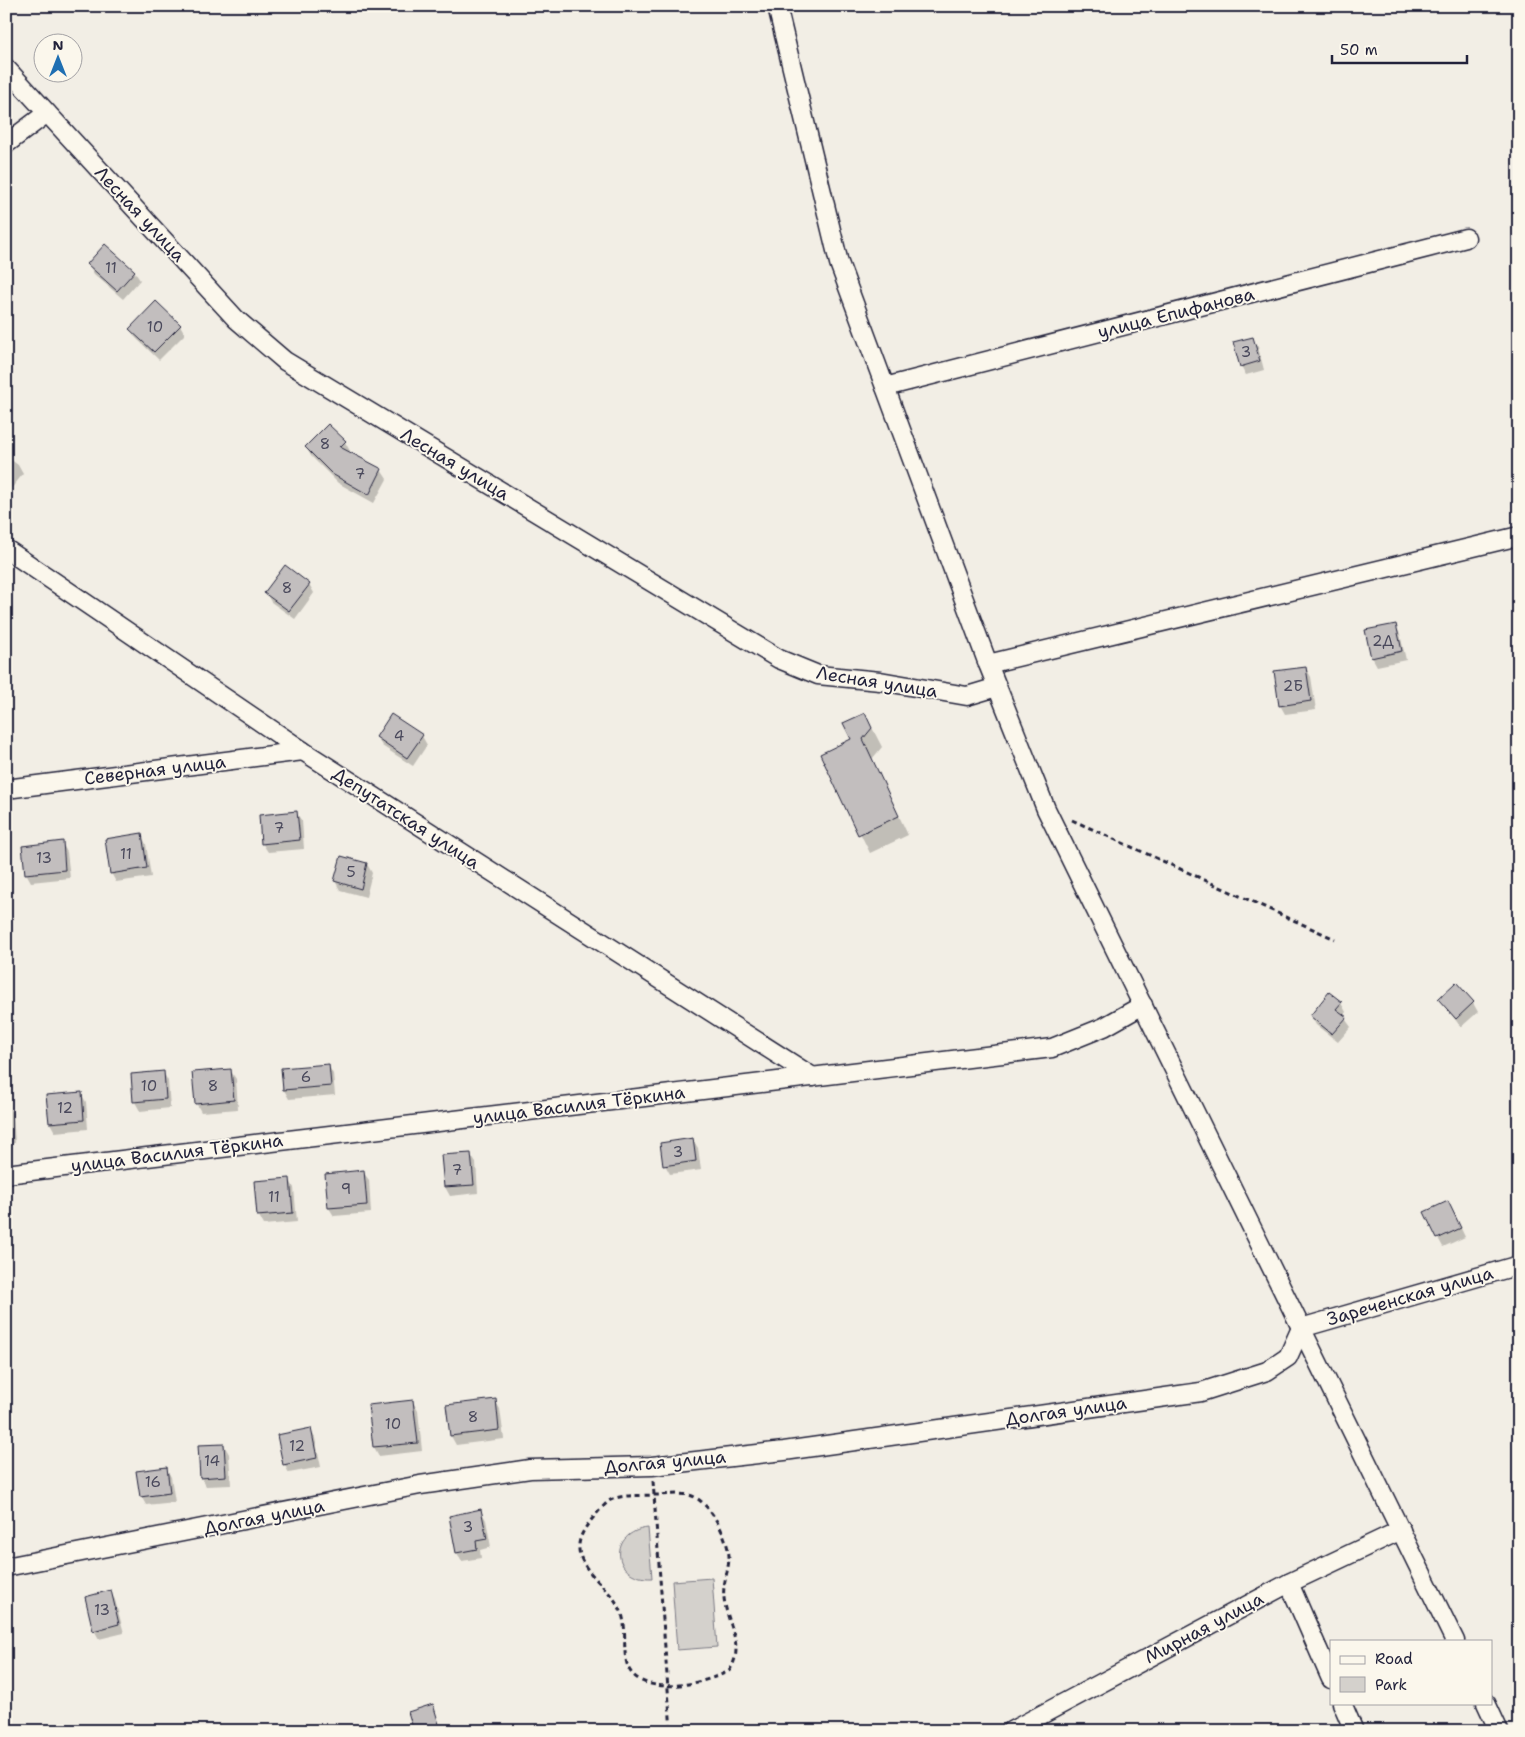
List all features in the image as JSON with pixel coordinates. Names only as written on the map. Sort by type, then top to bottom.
[{"type":"street","points":[[777,6],[839,263],[988,664],[1046,809],[1455,1640]]},
{"type":"street","name":"Лесная улица","points":[[6,68],[236,319],[285,361],[780,659],[818,675],[880,681],[967,696],[998,687]]},
{"type":"street","points":[[6,144],[47,113]]},
{"type":"street","name":"улица Епифанова","points":[[885,387],[1466,238]]},
{"type":"street","points":[[988,664],[1519,536]]},
{"type":"street","name":"Депутатская улица","points":[[6,549],[303,752],[813,1077]]},
{"type":"street","name":"Северная улица","points":[[6,790],[303,752]]},
{"type":"street","name":"улица Василия Тёркина","points":[[6,1174],[1052,1048],[1104,1026],[1143,1005]]},
{"type":"street","name":"Зареченская улица","points":[[1301,1328],[1519,1265]]},
{"type":"street","name":"Долгая улица","points":[[6,1567],[420,1485],[530,1469],[652,1466],[784,1451],[1201,1392],[1267,1371],[1288,1357],[1301,1328]]},
{"type":"street","name":"Мирная улица","points":[[1011,1731],[1289,1583],[1401,1530]]},
{"type":"street","points":[[1289,1583],[1330,1677]]},
{"type":"street","points":[[1342,1704],[1354,1731]]},
{"type":"street","points":[[1486,1704],[1499,1731]]},
{"type":"path","points":[[1046,809],[1335,939]]},
{"type":"path","points":[[652,1466],[671,1731]]},
{"type":"path","points":[[654,1495],[689,1495],[697,1498],[708,1509],[728,1545],[729,1558],[723,1596],[736,1641],[737,1653],[730,1671],[703,1682],[652,1685],[634,1675],[628,1666],[624,1620],[620,1608],[583,1563],[579,1552],[579,1540],[584,1528],[608,1501],[618,1498],[654,1495]]},
{"type":"green space","points":[[648,1528],[652,1578],[638,1577],[628,1572],[622,1564],[620,1555],[621,1546],[626,1538],[635,1531]]},
{"type":"green space","points":[[712,1578],[717,1647],[677,1650],[672,1581]]},
{"type":"building","points":[[105,244],[135,271],[117,291],[87,264]]},
{"type":"building","points":[[156,301],[181,325],[154,352],[129,329]]},
{"type":"building","points":[[1253,337],[1260,361],[1240,367],[1233,342]]},
{"type":"building","points":[[328,424],[346,441],[340,447],[382,469],[369,495],[332,474],[305,447]]},
{"type":"building","points":[[285,565],[310,584],[289,611],[264,593]]},
{"type":"building","points":[[1396,624],[1402,651],[1371,658],[1365,630]]},
{"type":"building","points":[[1306,667],[1311,701],[1279,706],[1274,671]]},
{"type":"building","points":[[865,713],[872,728],[863,739],[899,816],[858,835],[820,754],[851,739],[843,723]]},
{"type":"building","points":[[391,714],[423,735],[407,758],[376,737]]},
{"type":"building","points":[[297,811],[300,840],[261,844],[259,815]]},
{"type":"building","points":[[142,833],[147,868],[110,874],[105,839]]},
{"type":"building","points":[[63,841],[65,870],[25,874],[22,846]]},
{"type":"building","points":[[341,856],[367,863],[361,889],[334,881]]},
{"type":"building","points":[[1456,982],[1474,1002],[1456,1019],[1438,999]]},
{"type":"building","points":[[1329,992],[1342,1002],[1336,1009],[1347,1017],[1332,1034],[1310,1016]]},
{"type":"building","points":[[329,1064],[331,1086],[283,1090],[281,1068]]},
{"type":"building","points":[[231,1069],[234,1100],[195,1104],[192,1072]]},
{"type":"building","points":[[164,1071],[166,1099],[133,1102],[131,1074]]},
{"type":"building","points":[[82,1092],[84,1120],[49,1123],[46,1095]]},
{"type":"building","points":[[693,1138],[696,1161],[663,1166],[660,1143]]},
{"type":"building","points":[[471,1153],[474,1185],[444,1187],[441,1155]]},
{"type":"building","points":[[364,1170],[367,1205],[328,1208],[325,1174]]},
{"type":"building","points":[[290,1178],[293,1213],[257,1216],[254,1181]]},
{"type":"building","points":[[1448,1201],[1461,1228],[1437,1239],[1424,1212]]},
{"type":"building","points":[[496,1399],[499,1430],[450,1436],[446,1405]]},
{"type":"building","points":[[413,1400],[418,1443],[373,1447],[368,1405]]},
{"type":"building","points":[[311,1428],[317,1458],[283,1465],[277,1435]]},
{"type":"building","points":[[224,1444],[226,1476],[200,1478],[198,1445]]},
{"type":"building","points":[[167,1467],[170,1493],[140,1497],[136,1471]]},
{"type":"building","points":[[481,1509],[487,1539],[476,1541],[477,1549],[456,1553],[449,1516]]},
{"type":"building","points":[[111,1590],[119,1624],[93,1631],[85,1597]]},
{"type":"building","points":[[433,1704],[441,1731],[414,1731],[408,1712]]}]
